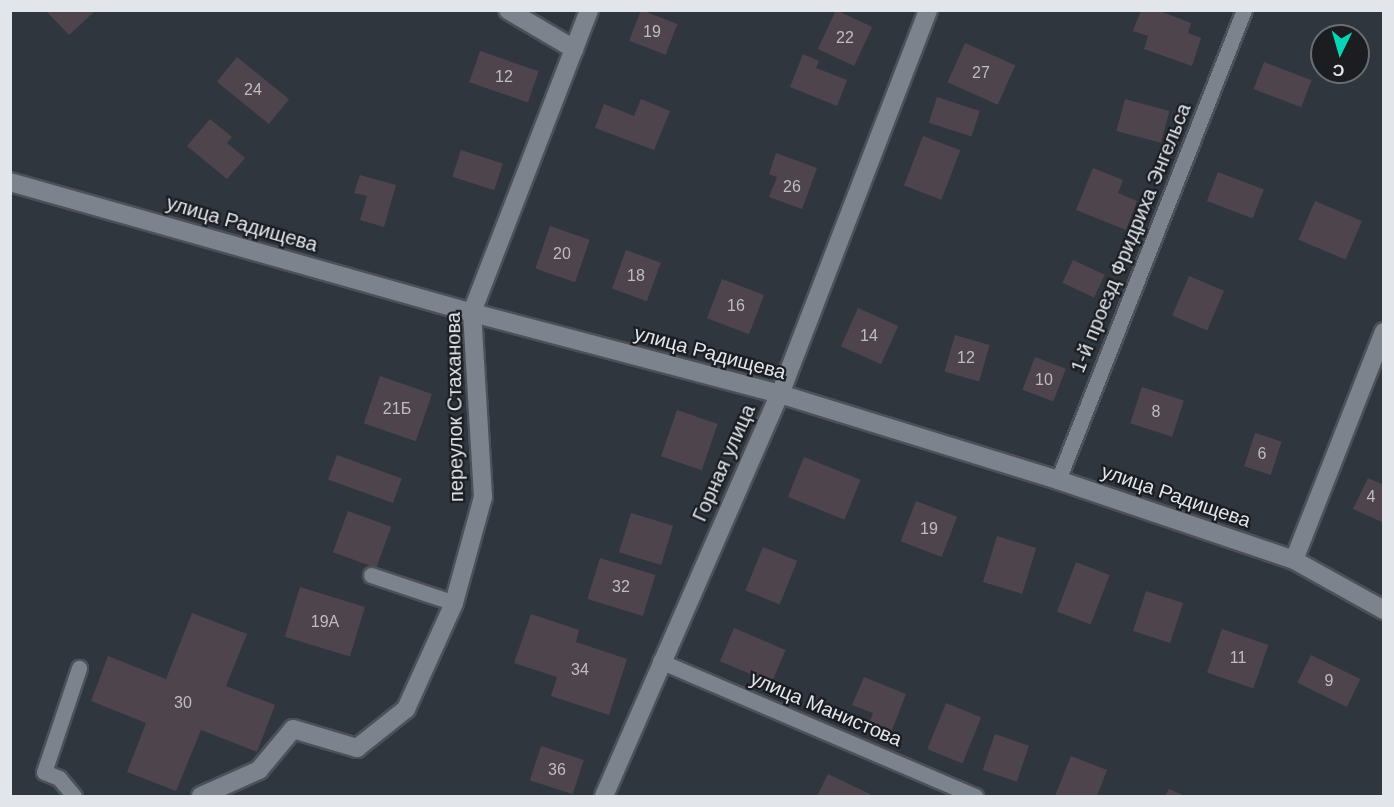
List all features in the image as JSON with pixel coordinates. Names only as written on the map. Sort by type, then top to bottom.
[{"type":"street","points":[[508,10],[574,49]]},
{"type":"street","name":"переулок Стаханова","points":[[201,796],[259,770],[293,729],[357,748],[406,709],[454,603],[483,497],[472,312],[589,10]]},
{"type":"street","name":"Горная улица","points":[[604,796],[660,661],[780,394],[928,10]]},
{"type":"street","name":"улица Радищева","points":[[10,182],[472,312],[780,394],[1058,480],[1294,560],[1383,610]]},
{"type":"street","points":[[1294,560],[1383,332]]},
{"type":"lane","name":"1-й проезд Фридриха Энгельса","points":[[1058,480],[1244,10]]},
{"type":"lane","points":[[371,575],[454,603]]},
{"type":"lane","name":"улица Манистова","points":[[660,661],[975,796]]},
{"type":"lane","points":[[74,796],[59,778],[44,772],[79,668]]},
{"type":"building","points":[[45,10],[93,10],[94,12],[69,35]]},
{"type":"building","points":[[641,10],[677,24],[666,55],[629,41]]},
{"type":"building","points":[[836,10],[872,27],[854,66],[818,49]]},
{"type":"building","points":[[1141,10],[1157,10],[1191,23],[1188,33],[1201,38],[1192,66],[1144,49],[1148,36],[1133,31]]},
{"type":"building","points":[[965,43],[1015,65],[998,105],[948,82]]},
{"type":"building","points":[[480,51],[539,71],[528,102],[469,82]]},
{"type":"building","points":[[803,54],[819,61],[816,68],[847,80],[837,106],[790,87]]},
{"type":"building","points":[[237,57],[289,99],[269,124],[217,82]]},
{"type":"building","points":[[1264,62],[1310,80],[1301,107],[1254,89]]},
{"type":"building","points":[[937,97],[980,111],[971,137],[929,123]]},
{"type":"building","points":[[641,99],[670,111],[654,150],[595,128],[604,104],[634,116]]},
{"type":"building","points":[[1125,99],[1169,111],[1161,143],[1116,131]]},
{"type":"building","points":[[210,119],[232,137],[227,143],[245,158],[227,179],[187,146]]},
{"type":"building","points":[[923,136],[960,150],[941,200],[904,185]]},
{"type":"building","points":[[461,150],[503,164],[494,190],[452,177]]},
{"type":"building","points":[[776,153],[817,168],[802,209],[769,197],[777,177],[769,174]]},
{"type":"building","points":[[1093,168],[1123,180],[1118,193],[1137,201],[1126,230],[1076,210]]},
{"type":"building","points":[[1218,172],[1264,190],[1253,219],[1207,201]]},
{"type":"building","points":[[360,175],[396,185],[384,227],[360,220],[367,196],[354,193]]},
{"type":"building","points":[[1315,201],[1362,221],[1346,260],[1299,240]]},
{"type":"building","points":[[550,226],[590,240],[575,282],[535,269]]},
{"type":"building","points":[[626,250],[661,263],[647,301],[612,289]]},
{"type":"building","points":[[1073,260],[1105,275],[1094,297],[1062,283]]},
{"type":"building","points":[[1189,276],[1224,291],[1207,330],[1172,316]]},
{"type":"building","points":[[722,279],[764,295],[749,334],[707,318]]},
{"type":"building","points":[[858,308],[898,326],[881,364],[841,346]]},
{"type":"building","points":[[955,335],[990,345],[979,381],[945,372]]},
{"type":"building","points":[[1035,357],[1066,369],[1053,402],[1022,390]]},
{"type":"building","points":[[380,376],[432,394],[416,441],[364,423]]},
{"type":"building","points":[[1142,387],[1184,401],[1172,437],[1130,423]]},
{"type":"building","points":[[677,410],[718,424],[702,470],[661,456]]},
{"type":"building","points":[[1255,433],[1282,442],[1271,475],[1244,466]]},
{"type":"building","points":[[337,455],[402,479],[393,503],[328,479]]},
{"type":"building","points":[[804,457],[861,480],[844,520],[788,497]]},
{"type":"building","points":[[1368,478],[1384,485],[1384,523],[1353,509]]},
{"type":"building","points":[[916,501],[957,517],[942,557],[901,541]]},
{"type":"building","points":[[348,511],[391,527],[376,568],[333,552]]},
{"type":"building","points":[[631,513],[673,526],[661,565],[619,552]]},
{"type":"building","points":[[997,536],[1036,548],[1022,594],[983,582]]},
{"type":"building","points":[[763,547],[797,561],[780,604],[745,591]]},
{"type":"building","points":[[600,558],[655,575],[643,616],[587,599]]},
{"type":"building","points":[[1076,562],[1110,575],[1091,624],[1057,611]]},
{"type":"building","points":[[300,587],[365,607],[350,657],[285,637]]},
{"type":"building","points":[[1146,591],[1183,603],[1170,643],[1133,631]]},
{"type":"building","points":[[192,613],[247,634],[226,686],[275,705],[257,752],[201,730],[176,791],[127,772],[146,723],[91,701],[108,656],[166,679]]},
{"type":"building","points":[[531,614],[579,630],[576,642],[627,659],[609,715],[551,696],[557,677],[514,663]]},
{"type":"building","points":[[734,628],[786,650],[771,683],[720,661]]},
{"type":"building","points":[[1222,629],[1268,645],[1253,688],[1207,672]]},
{"type":"building","points":[[1311,655],[1360,679],[1347,707],[1297,683]]},
{"type":"building","points":[[864,677],[906,694],[890,735],[868,726],[873,713],[852,705]]},
{"type":"building","points":[[946,703],[981,717],[963,764],[927,749]]},
{"type":"building","points":[[995,734],[1029,746],[1017,782],[983,770]]},
{"type":"building","points":[[541,746],[584,760],[573,794],[530,780]]},
{"type":"building","points":[[1071,756],[1107,770],[1097,796],[1055,796]]},
{"type":"building","points":[[828,774],[870,794],[869,796],[817,796]]},
{"type":"building","points":[[1169,789],[1185,796],[1165,796]]}]
